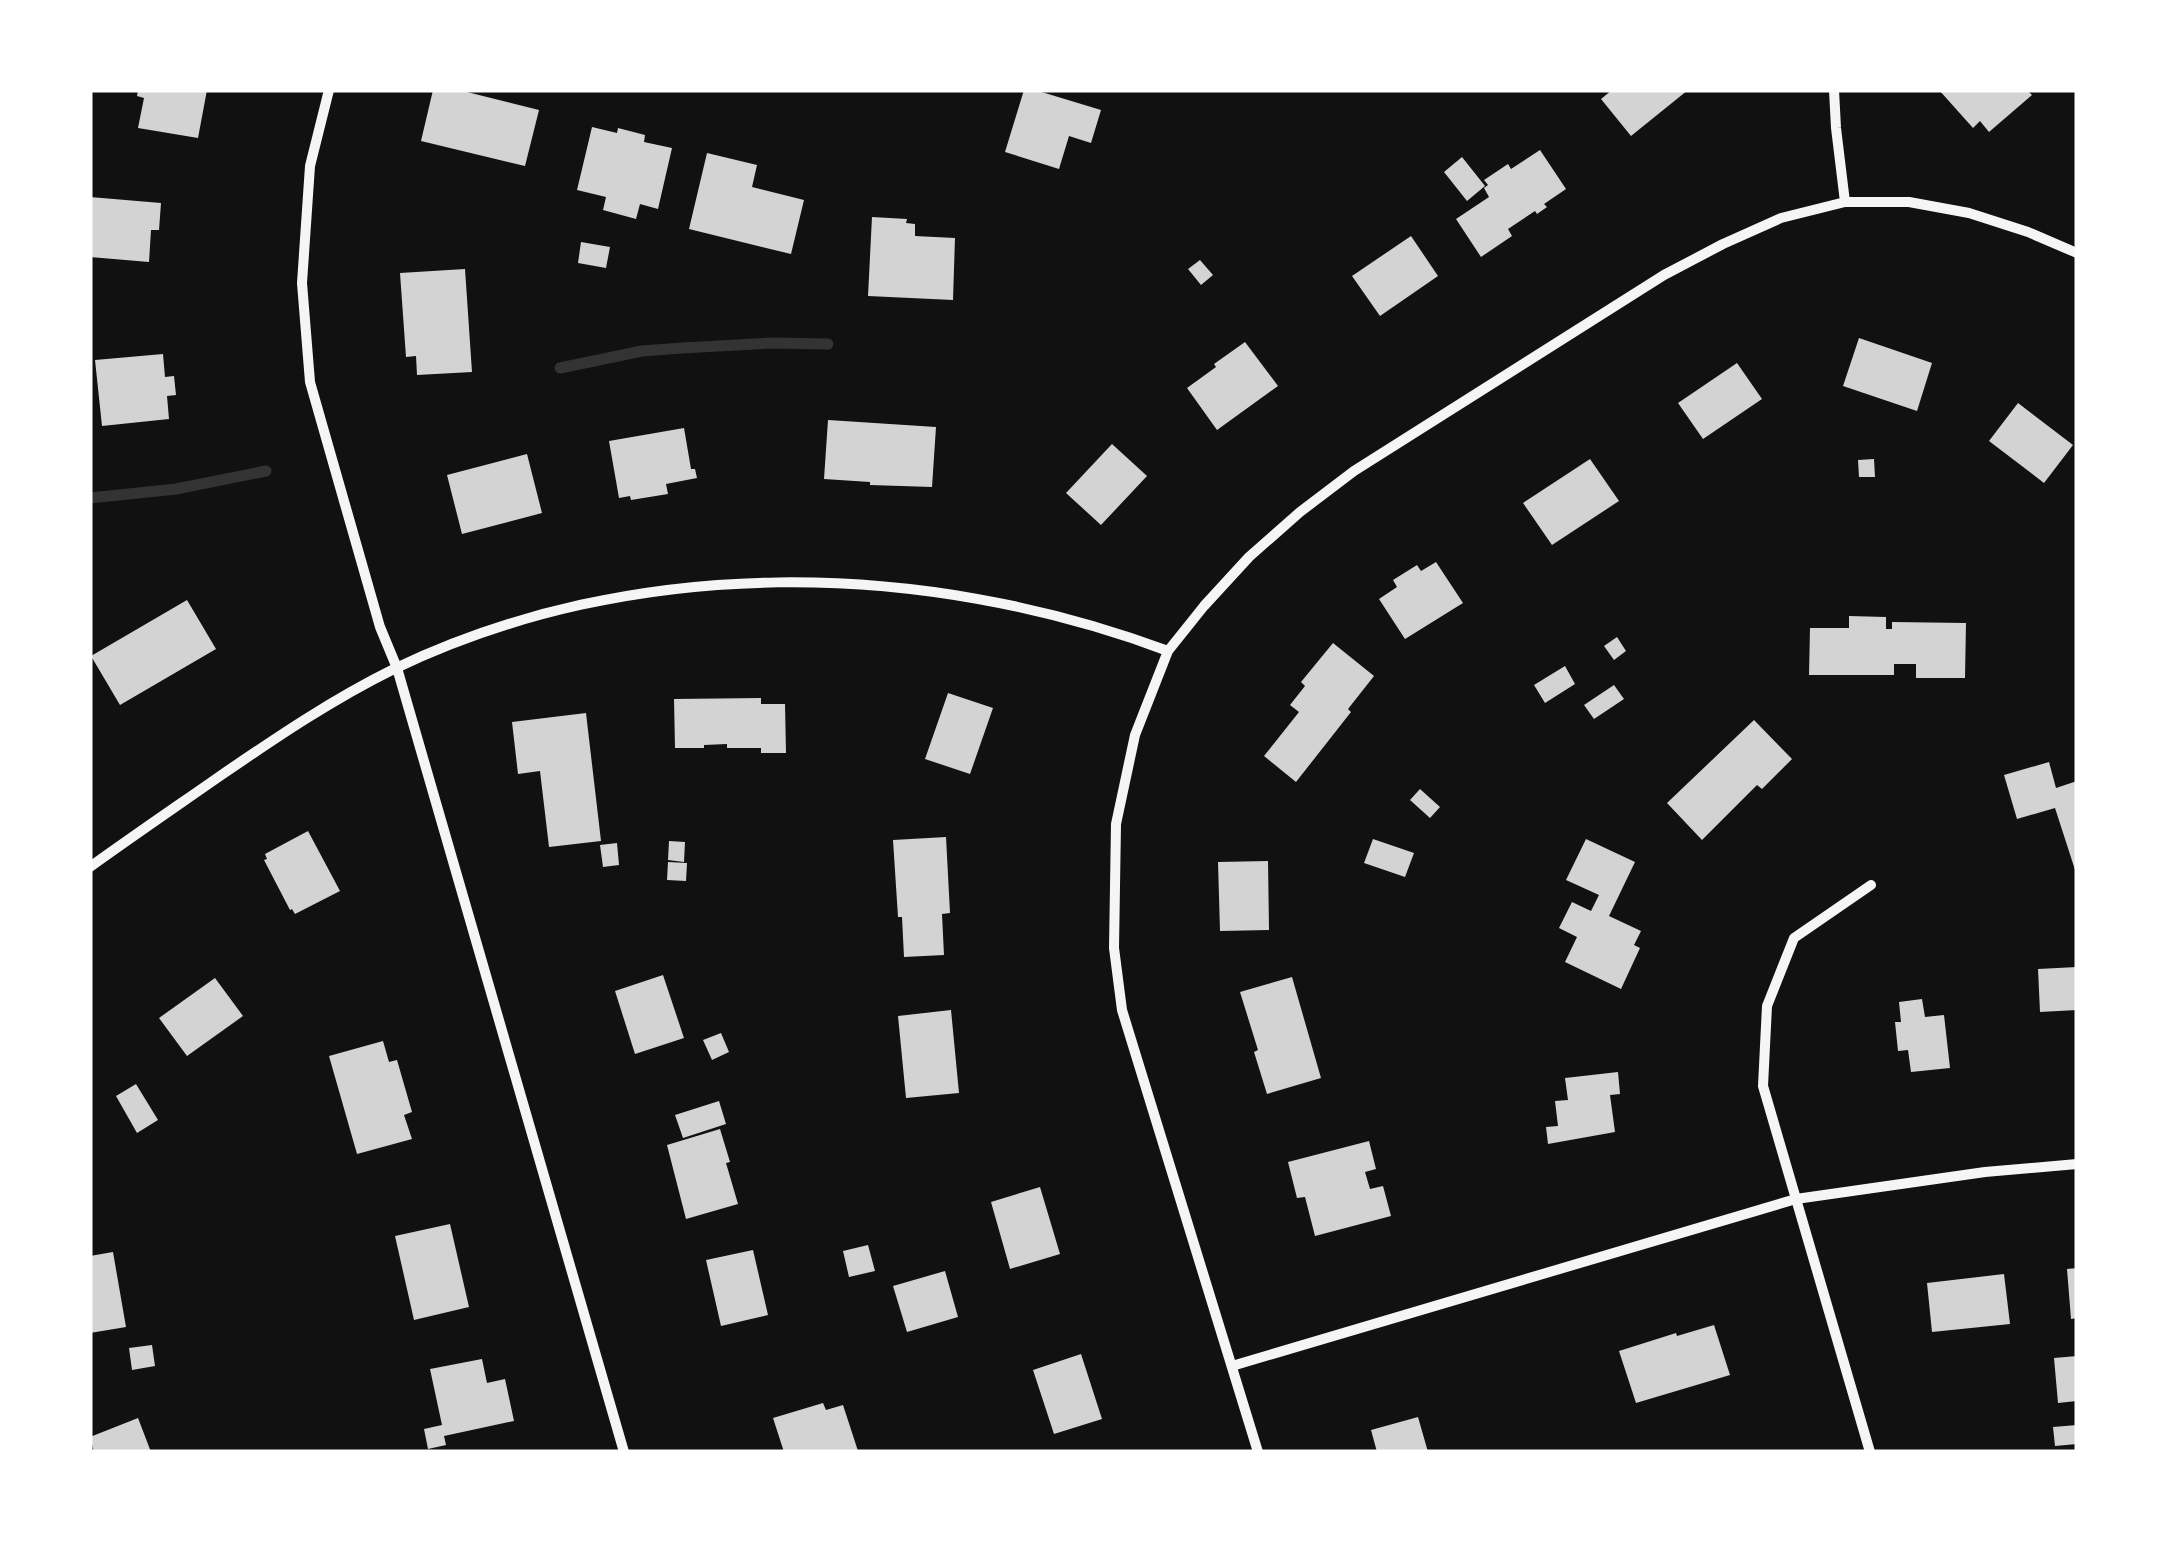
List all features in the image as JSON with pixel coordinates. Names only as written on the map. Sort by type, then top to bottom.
[{"type":"street","points":[[328,90],[310,166],[302,283],[310,382],[624,1452]]},
{"type":"street","points":[[1834,90],[1845,202]]},
{"type":"street","points":[[1258,1452],[1122,1010],[1114,948],[1116,824],[1136,734],[1168,652],[1249,558],[1354,471],[1664,275],[1780,218],[1845,202],[1909,202],[2028,232],[2077,253]]},
{"type":"street","points":[[90,867],[343,695],[472,636],[606,600],[676,588],[808,582],[908,589],[1002,604],[1134,639],[1168,652]]},
{"type":"street","points":[[1870,1452],[1763,1086],[1766,1006],[1794,938],[1871,884]]},
{"type":"street","points":[[1232,1366],[1796,1199],[1985,1172],[2077,1164]]},
{"type":"building","points":[[138,90],[207,90],[198,138],[138,128],[144,98],[137,96]]},
{"type":"building","points":[[433,90],[459,90],[539,110],[525,166],[421,141]]},
{"type":"building","points":[[1024,90],[1101,110],[1091,143],[1069,136],[1059,169],[1005,152]]},
{"type":"building","points":[[1612,90],[1688,90],[1631,136],[1601,99]]},
{"type":"building","points":[[1939,90],[2027,90],[2032,95],[1989,132],[1980,121],[1973,128]]},
{"type":"building","points":[[592,127],[645,135],[644,142],[672,148],[658,209],[640,204],[636,219],[603,210],[606,197],[577,190]]},
{"type":"building","points":[[1540,150],[1566,189],[1544,204],[1547,207],[1537,214],[1535,211],[1508,229],[1512,236],[1481,257],[1456,219],[1489,197],[1484,180],[1508,164],[1511,169]]},
{"type":"building","points":[[707,153],[757,165],[752,187],[804,200],[791,254],[689,229]]},
{"type":"building","points":[[1462,157],[1485,186],[1467,201],[1444,172]]},
{"type":"building","points":[[90,197],[161,203],[159,230],[151,230],[149,262],[90,257]]},
{"type":"building","points":[[872,217],[907,219],[906,223],[915,224],[915,236],[955,238],[953,300],[868,296]]},
{"type":"building","points":[[1411,236],[1438,276],[1380,316],[1352,276]]},
{"type":"building","points":[[581,242],[610,247],[606,268],[578,263]]},
{"type":"building","points":[[1200,260],[1213,275],[1201,285],[1188,269]]},
{"type":"building","points":[[465,269],[472,372],[417,375],[416,356],[406,357],[400,273]]},
{"type":"building","points":[[1859,338],[1932,363],[1917,411],[1843,386]]},
{"type":"building","points":[[1245,342],[1278,386],[1217,430],[1187,388]]},
{"type":"building","points":[[163,354],[165,377],[174,376],[176,395],[167,396],[169,419],[102,426],[95,360]]},
{"type":"building","points":[[1737,363],[1762,399],[1703,439],[1678,403]]},
{"type":"building","points":[[2018,403],[2073,445],[2044,483],[1989,441]]},
{"type":"building","points":[[828,420],[936,427],[932,487],[824,479]]},
{"type":"building","points":[[684,428],[691,469],[695,469],[697,478],[666,484],[668,494],[619,498],[609,441]]},
{"type":"building","points":[[1112,444],[1147,476],[1101,525],[1066,493]]},
{"type":"building","points":[[527,454],[542,513],[462,534],[447,475]]},
{"type":"building","points":[[1590,459],[1619,501],[1552,545],[1523,503]]},
{"type":"building","points":[[1874,459],[1875,477],[1859,477],[1858,460]]},
{"type":"building","points":[[1436,562],[1463,603],[1405,639],[1379,599],[1397,587],[1393,580],[1417,565],[1421,571]]},
{"type":"building","points":[[187,600],[216,649],[120,705],[91,656]]},
{"type":"building","points":[[1849,616],[1886,617],[1886,629],[1892,629],[1892,622],[1966,623],[1965,678],[1916,678],[1916,664],[1894,664],[1894,675],[1809,675],[1810,628],[1849,628]]},
{"type":"building","points":[[1617,637],[1626,651],[1614,660],[1604,646]]},
{"type":"building","points":[[1333,643],[1374,676],[1296,782],[1264,756],[1299,712],[1290,705],[1305,686],[1301,682]]},
{"type":"building","points":[[1565,666],[1575,684],[1545,703],[1534,685]]},
{"type":"building","points":[[1614,685],[1624,699],[1594,719],[1584,705]]},
{"type":"building","points":[[948,693],[993,708],[970,774],[925,759]]},
{"type":"building","points":[[761,698],[761,704],[785,704],[786,753],[727,748],[727,744],[675,748],[674,699]]},
{"type":"building","points":[[586,713],[601,841],[549,847],[540,771],[518,774],[512,722]]},
{"type":"building","points":[[1754,720],[1792,759],[1762,789],[1757,785],[1702,840],[1667,803]]},
{"type":"building","points":[[2049,762],[2056,788],[2077,781],[2077,876],[2055,808],[2017,819],[2004,775]]},
{"type":"building","points":[[1420,789],[1440,807],[1430,818],[1410,800]]},
{"type":"building","points":[[308,831],[340,891],[295,914],[264,860],[265,854]]},
{"type":"building","points":[[946,837],[950,913],[942,914],[944,955],[904,957],[893,840]]},
{"type":"building","points":[[1373,839],[1414,853],[1405,877],[1364,863]]},
{"type":"building","points":[[1586,839],[1635,862],[1609,916],[1641,931],[1634,945],[1640,948],[1621,989],[1565,962],[1577,937],[1559,928],[1572,902],[1591,911],[1599,895],[1566,880]]},
{"type":"building","points":[[669,841],[685,842],[684,862],[668,860]]},
{"type":"building","points":[[617,843],[619,865],[603,867],[600,845]]},
{"type":"building","points":[[1268,861],[1269,930],[1220,931],[1218,862]]},
{"type":"building","points":[[668,862],[687,863],[686,881],[667,880]]},
{"type":"building","points":[[2077,967],[2077,1010],[2040,1012],[2038,969]]},
{"type":"building","points":[[663,975],[684,1038],[635,1054],[615,991]]},
{"type":"building","points":[[1292,977],[1321,1078],[1267,1094],[1240,992]]},
{"type":"building","points":[[215,978],[243,1016],[187,1056],[159,1018]]},
{"type":"building","points":[[1922,999],[1925,1017],[1944,1015],[1950,1068],[1911,1072],[1908,1050],[1898,1051],[1895,1022],[1901,1022],[1899,1002]]},
{"type":"building","points":[[951,1010],[959,1093],[906,1098],[898,1016]]},
{"type":"building","points":[[721,1033],[729,1052],[712,1060],[703,1040]]},
{"type":"building","points":[[383,1041],[389,1062],[397,1060],[412,1112],[404,1115],[412,1139],[357,1154],[329,1056]]},
{"type":"building","points":[[1618,1072],[1620,1094],[1610,1095],[1615,1132],[1548,1144],[1546,1127],[1558,1126],[1555,1101],[1568,1100],[1565,1078]]},
{"type":"building","points":[[136,1084],[158,1120],[137,1133],[116,1096]]},
{"type":"building","points":[[719,1101],[726,1124],[683,1138],[675,1115]]},
{"type":"building","points":[[720,1129],[738,1204],[686,1219],[667,1145]]},
{"type":"building","points":[[1369,1141],[1376,1169],[1365,1172],[1370,1189],[1383,1186],[1391,1216],[1315,1236],[1305,1197],[1297,1198],[1288,1162]]},
{"type":"building","points":[[1040,1187],[1060,1254],[1010,1269],[991,1202]]},
{"type":"building","points":[[450,1224],[469,1307],[414,1320],[395,1236]]},
{"type":"building","points":[[868,1245],[875,1271],[849,1277],[843,1251]]},
{"type":"building","points":[[753,1250],[768,1315],[721,1326],[706,1260]]},
{"type":"building","points":[[113,1252],[126,1327],[90,1333],[90,1256]]},
{"type":"building","points":[[2077,1268],[2077,1318],[2071,1319],[2067,1269]]},
{"type":"building","points":[[945,1271],[958,1317],[907,1332],[893,1286]]},
{"type":"building","points":[[2004,1274],[2010,1324],[1932,1332],[1927,1283]]},
{"type":"building","points":[[1714,1325],[1730,1375],[1636,1403],[1619,1351]]},
{"type":"building","points":[[152,1345],[155,1366],[132,1370],[129,1348]]},
{"type":"building","points":[[1081,1354],[1102,1419],[1054,1434],[1033,1370]]},
{"type":"building","points":[[2077,1356],[2077,1401],[2058,1403],[2054,1358]]},
{"type":"building","points":[[482,1359],[487,1383],[505,1379],[514,1421],[444,1436],[446,1445],[428,1449],[424,1429],[442,1425],[430,1369]]},
{"type":"building","points":[[823,1403],[826,1410],[843,1405],[858,1451],[784,1452],[773,1418]]},
{"type":"building","points":[[1418,1417],[1428,1452],[1377,1452],[1371,1430]]},
{"type":"building","points":[[138,1418],[151,1452],[94,1452],[90,1437]]},
{"type":"building","points":[[2077,1425],[2077,1444],[2055,1446],[2053,1427]]},
{"type":"waterway","points":[[560,368],[642,351],[772,343],[828,344]]},
{"type":"waterway","points":[[90,498],[176,489],[266,471]]}]
